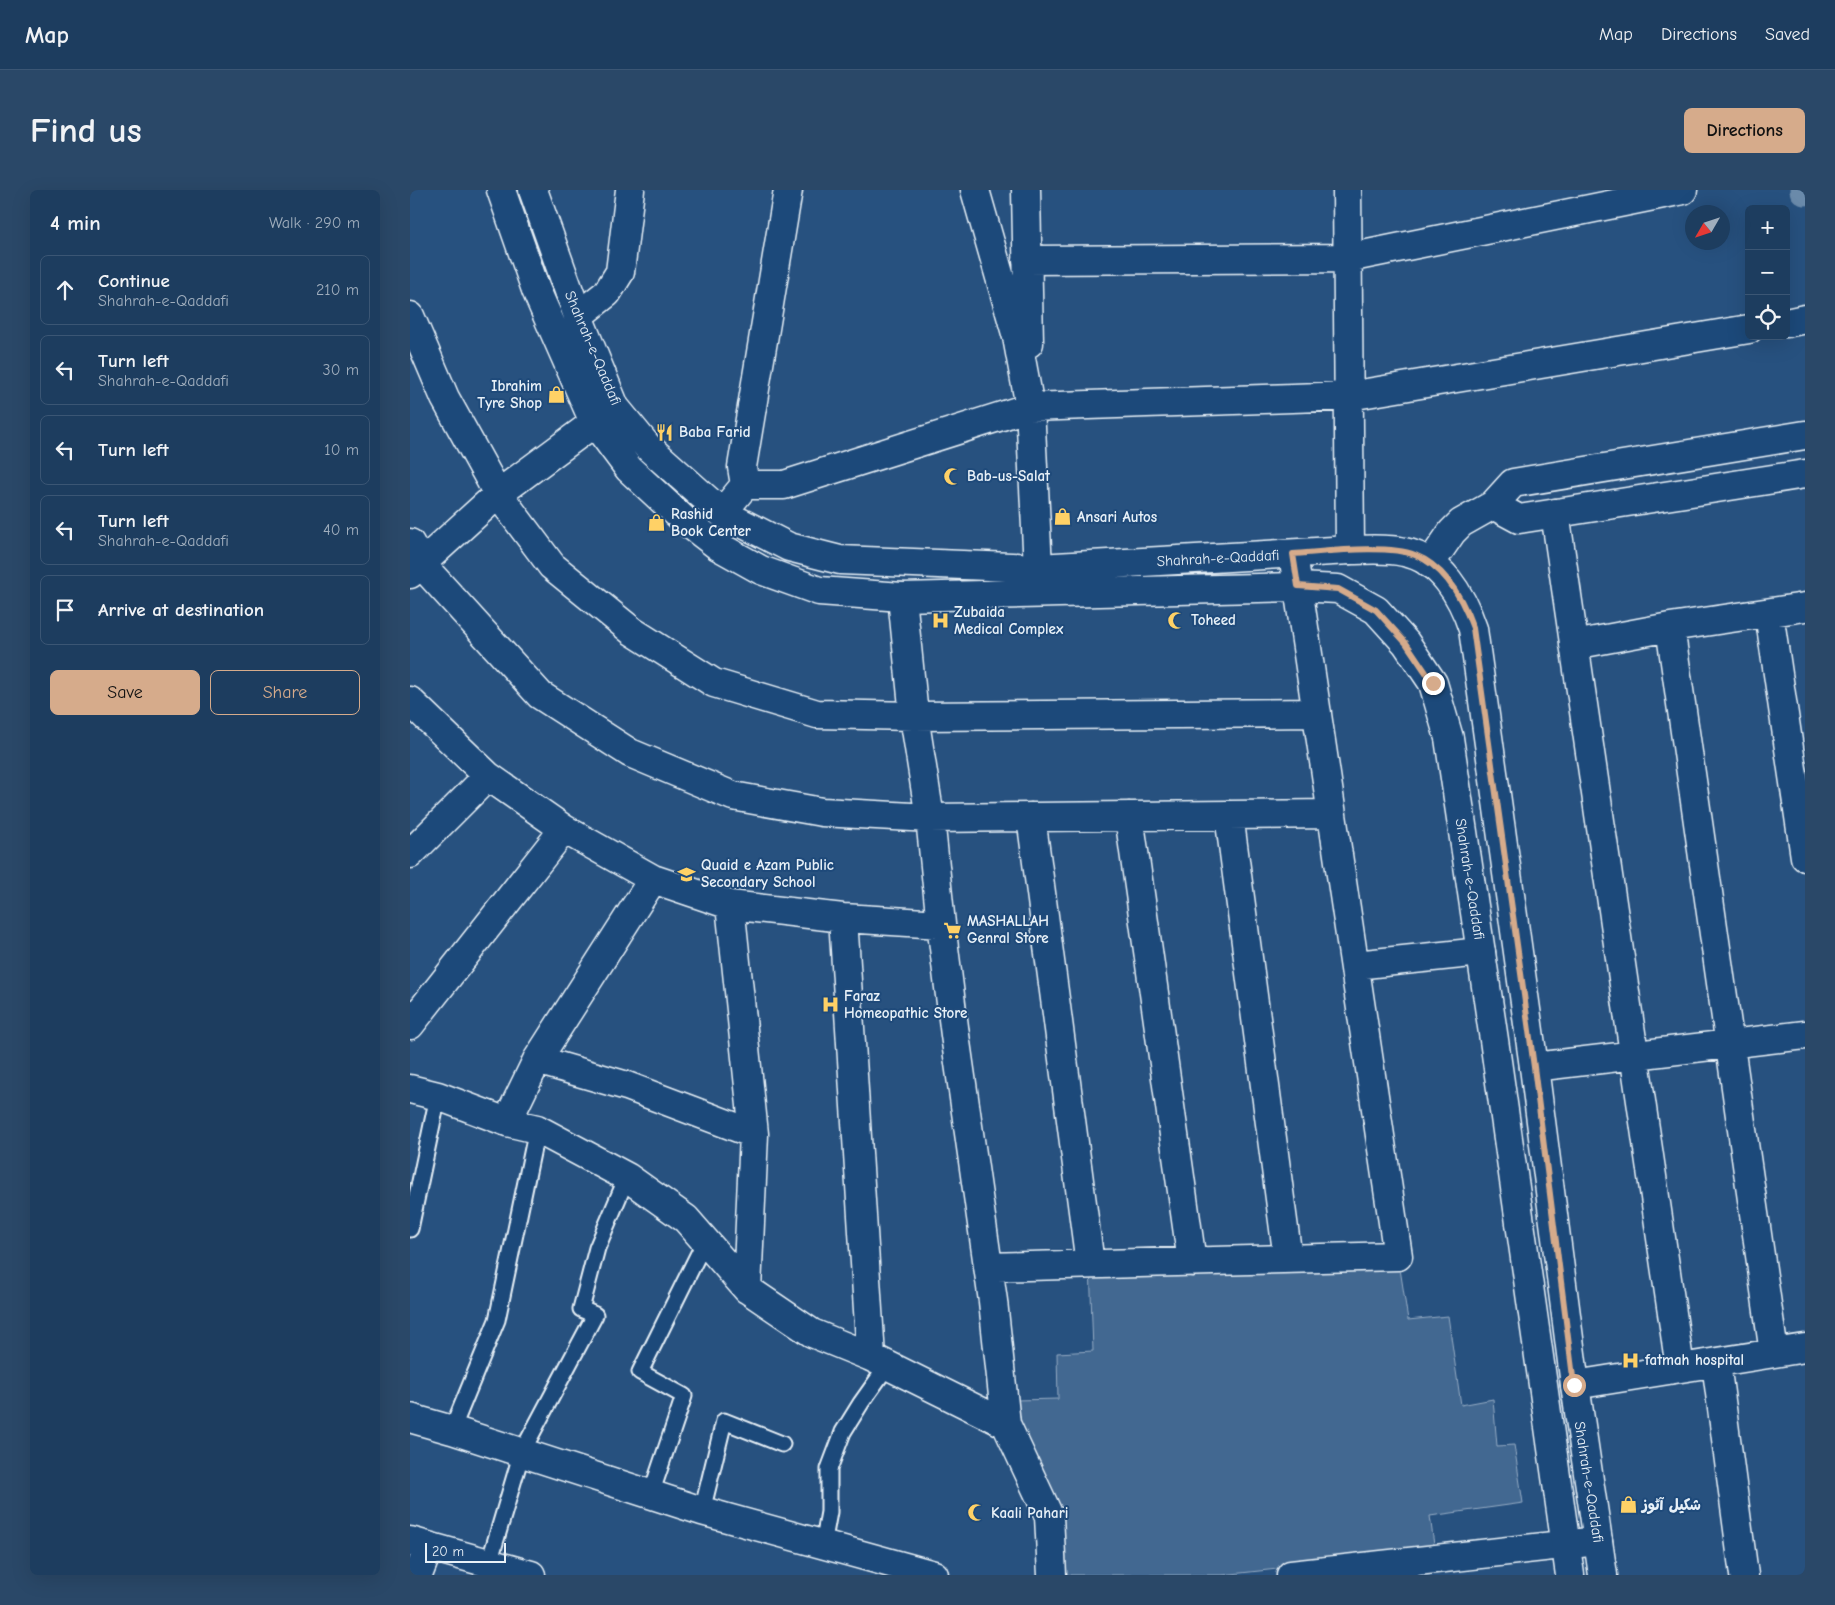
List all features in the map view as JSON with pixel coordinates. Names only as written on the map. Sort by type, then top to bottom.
[{"type":"street","name":"Shahrah-e-Qaddafi","points":[[501,190],[536,290],[605,414],[629,469],[683,519],[718,546],[761,570],[819,590],[902,597],[1298,586],[1338,589],[1376,610],[1406,643],[1433,683],[1448,738],[1481,952],[1570,1575]]},
{"type":"street","name":"Shahrah-e-Qaddafi","points":[[533,190],[578,316],[605,414],[647,446],[722,513],[789,547],[840,560],[1038,568],[1350,550],[1404,552],[1417,556],[1430,564],[1447,579],[1466,609],[1473,628],[1534,1067],[1574,1385],[1603,1575]]},
{"type":"street","points":[[578,316],[607,293],[620,272],[630,190]]},
{"type":"street","points":[[722,513],[745,485],[742,467],[788,190]]},
{"type":"street","points":[[975,190],[1016,337],[1030,407]]},
{"type":"street","points":[[1026,190],[1030,407],[1038,568]]},
{"type":"street","points":[[1347,190],[1350,550]]},
{"type":"street","points":[[1027,260],[1348,258],[1683,190]]},
{"type":"street","points":[[410,316],[446,398],[498,494],[552,566],[632,630],[714,683],[817,714],[914,716],[1317,713]]},
{"type":"street","points":[[1790,321],[1805,319]]},
{"type":"street","points":[[745,485],[784,485],[1030,407],[1349,396],[1745,330]]},
{"type":"street","points":[[605,414],[414,560],[540,694],[630,753],[733,796],[822,812],[930,818],[1332,814]]},
{"type":"street","points":[[1430,564],[1452,532],[1461,523],[1493,505],[1513,483],[1805,435]]},
{"type":"street","points":[[1493,505],[1519,519],[1805,474]]},
{"type":"street","points":[[1555,513],[1680,1368]]},
{"type":"street","points":[[796,582],[808,552]]},
{"type":"street","points":[[988,1267],[1398,1256],[1293,554]]},
{"type":"street","points":[[902,597],[914,716],[930,818],[941,924],[988,1267],[1006,1424],[1049,1516],[1052,1575]]},
{"type":"street","points":[[1574,645],[1670,627],[1805,607]]},
{"type":"street","points":[[1769,613],[1805,857]]},
{"type":"street","points":[[1670,627],[1774,1353]]},
{"type":"street","points":[[411,705],[488,776],[564,829],[653,879],[730,905],[843,918],[941,924]]},
{"type":"street","points":[[410,854],[488,776]]},
{"type":"street","points":[[1229,815],[1288,1259]]},
{"type":"street","points":[[1129,816],[1192,1262]]},
{"type":"street","points":[[1031,817],[1090,1264]]},
{"type":"street","points":[[410,1025],[564,829]]},
{"type":"street","points":[[507,1122],[537,1060],[653,879]]},
{"type":"street","points":[[730,905],[754,1134],[747,1289]]},
{"type":"street","points":[[843,918],[880,1361]]},
{"type":"street","points":[[1355,965],[1481,952]]},
{"type":"street","points":[[1534,1067],[1805,1035]]},
{"type":"street","points":[[537,1060],[626,1086],[754,1134]]},
{"type":"street","points":[[410,1088],[438,1096],[507,1122],[537,1129],[627,1177],[686,1219],[747,1289],[812,1333],[880,1361],[1006,1424]]},
{"type":"street","points":[[1574,1385],[1805,1348]]},
{"type":"street","points":[[1716,1363],[1744,1575]]},
{"type":"street","points":[[410,1418],[522,1452],[702,1511],[823,1545],[861,1566],[934,1575]]},
{"type":"street","points":[[1291,1575],[1447,1566],[1566,1545],[1598,1542]]},
{"type":"street","points":[[418,1575],[420,1544],[530,1575]]},
{"type":"lane","points":[[410,1229],[438,1096]]},
{"type":"lane","points":[[452,1430],[498,1320],[537,1129]]},
{"type":"lane","points":[[489,1564],[522,1452],[595,1315],[581,1309],[597,1248],[627,1177]]},
{"type":"lane","points":[[652,1494],[684,1396],[640,1372],[705,1241]]},
{"type":"lane","points":[[823,1545],[829,1512],[829,1470],[843,1432],[861,1403],[880,1361]]},
{"type":"lane","points":[[702,1511],[724,1421],[782,1444]]},
{"type":"shaded area","points":[[1398,1256],[1408,1320],[1448,1316],[1461,1405],[1493,1399],[1497,1446],[1514,1445],[1523,1503],[1430,1516],[1435,1552],[1222,1575],[1065,1575],[1017,1421],[1016,1400],[1058,1399],[1057,1353],[1093,1351],[1090,1264]]},
{"type":"place","name":"Ibrahim Tyre Shop","points":[[556,395]]},
{"type":"place","name":"Baba Farid","points":[[665,432]]},
{"type":"place","name":"Bab-us-Salat","points":[[953,476]]},
{"type":"place","name":"Ansari Autos","points":[[1063,517]]},
{"type":"place","name":"Rashid Book Center","points":[[657,523]]},
{"type":"place","name":"Toheed","points":[[1177,620]]},
{"type":"place","name":"Zubaida Medical Complex","points":[[940,621]]},
{"type":"place","name":"Quaid e Azam Public Secondary School","points":[[687,874]]},
{"type":"place","name":"MASHALLAH Genral Store","points":[[953,930]]},
{"type":"place","name":"Faraz Homeopathic Store","points":[[830,1005]]},
{"type":"place","name":"fatmah hospital","points":[[1631,1360]]},
{"type":"place","name":"شکیل آٹوز","points":[[1628,1505]]},
{"type":"place","name":"Kaali Pahari","points":[[977,1513]]},
{"type":"route","points":[[1433,683],[1406,643],[1376,610],[1338,589],[1298,586],[1293,554],[1350,550],[1392,550],[1417,556],[1430,564],[1447,579],[1466,609],[1473,628],[1534,1067],[1574,1385]]}]
